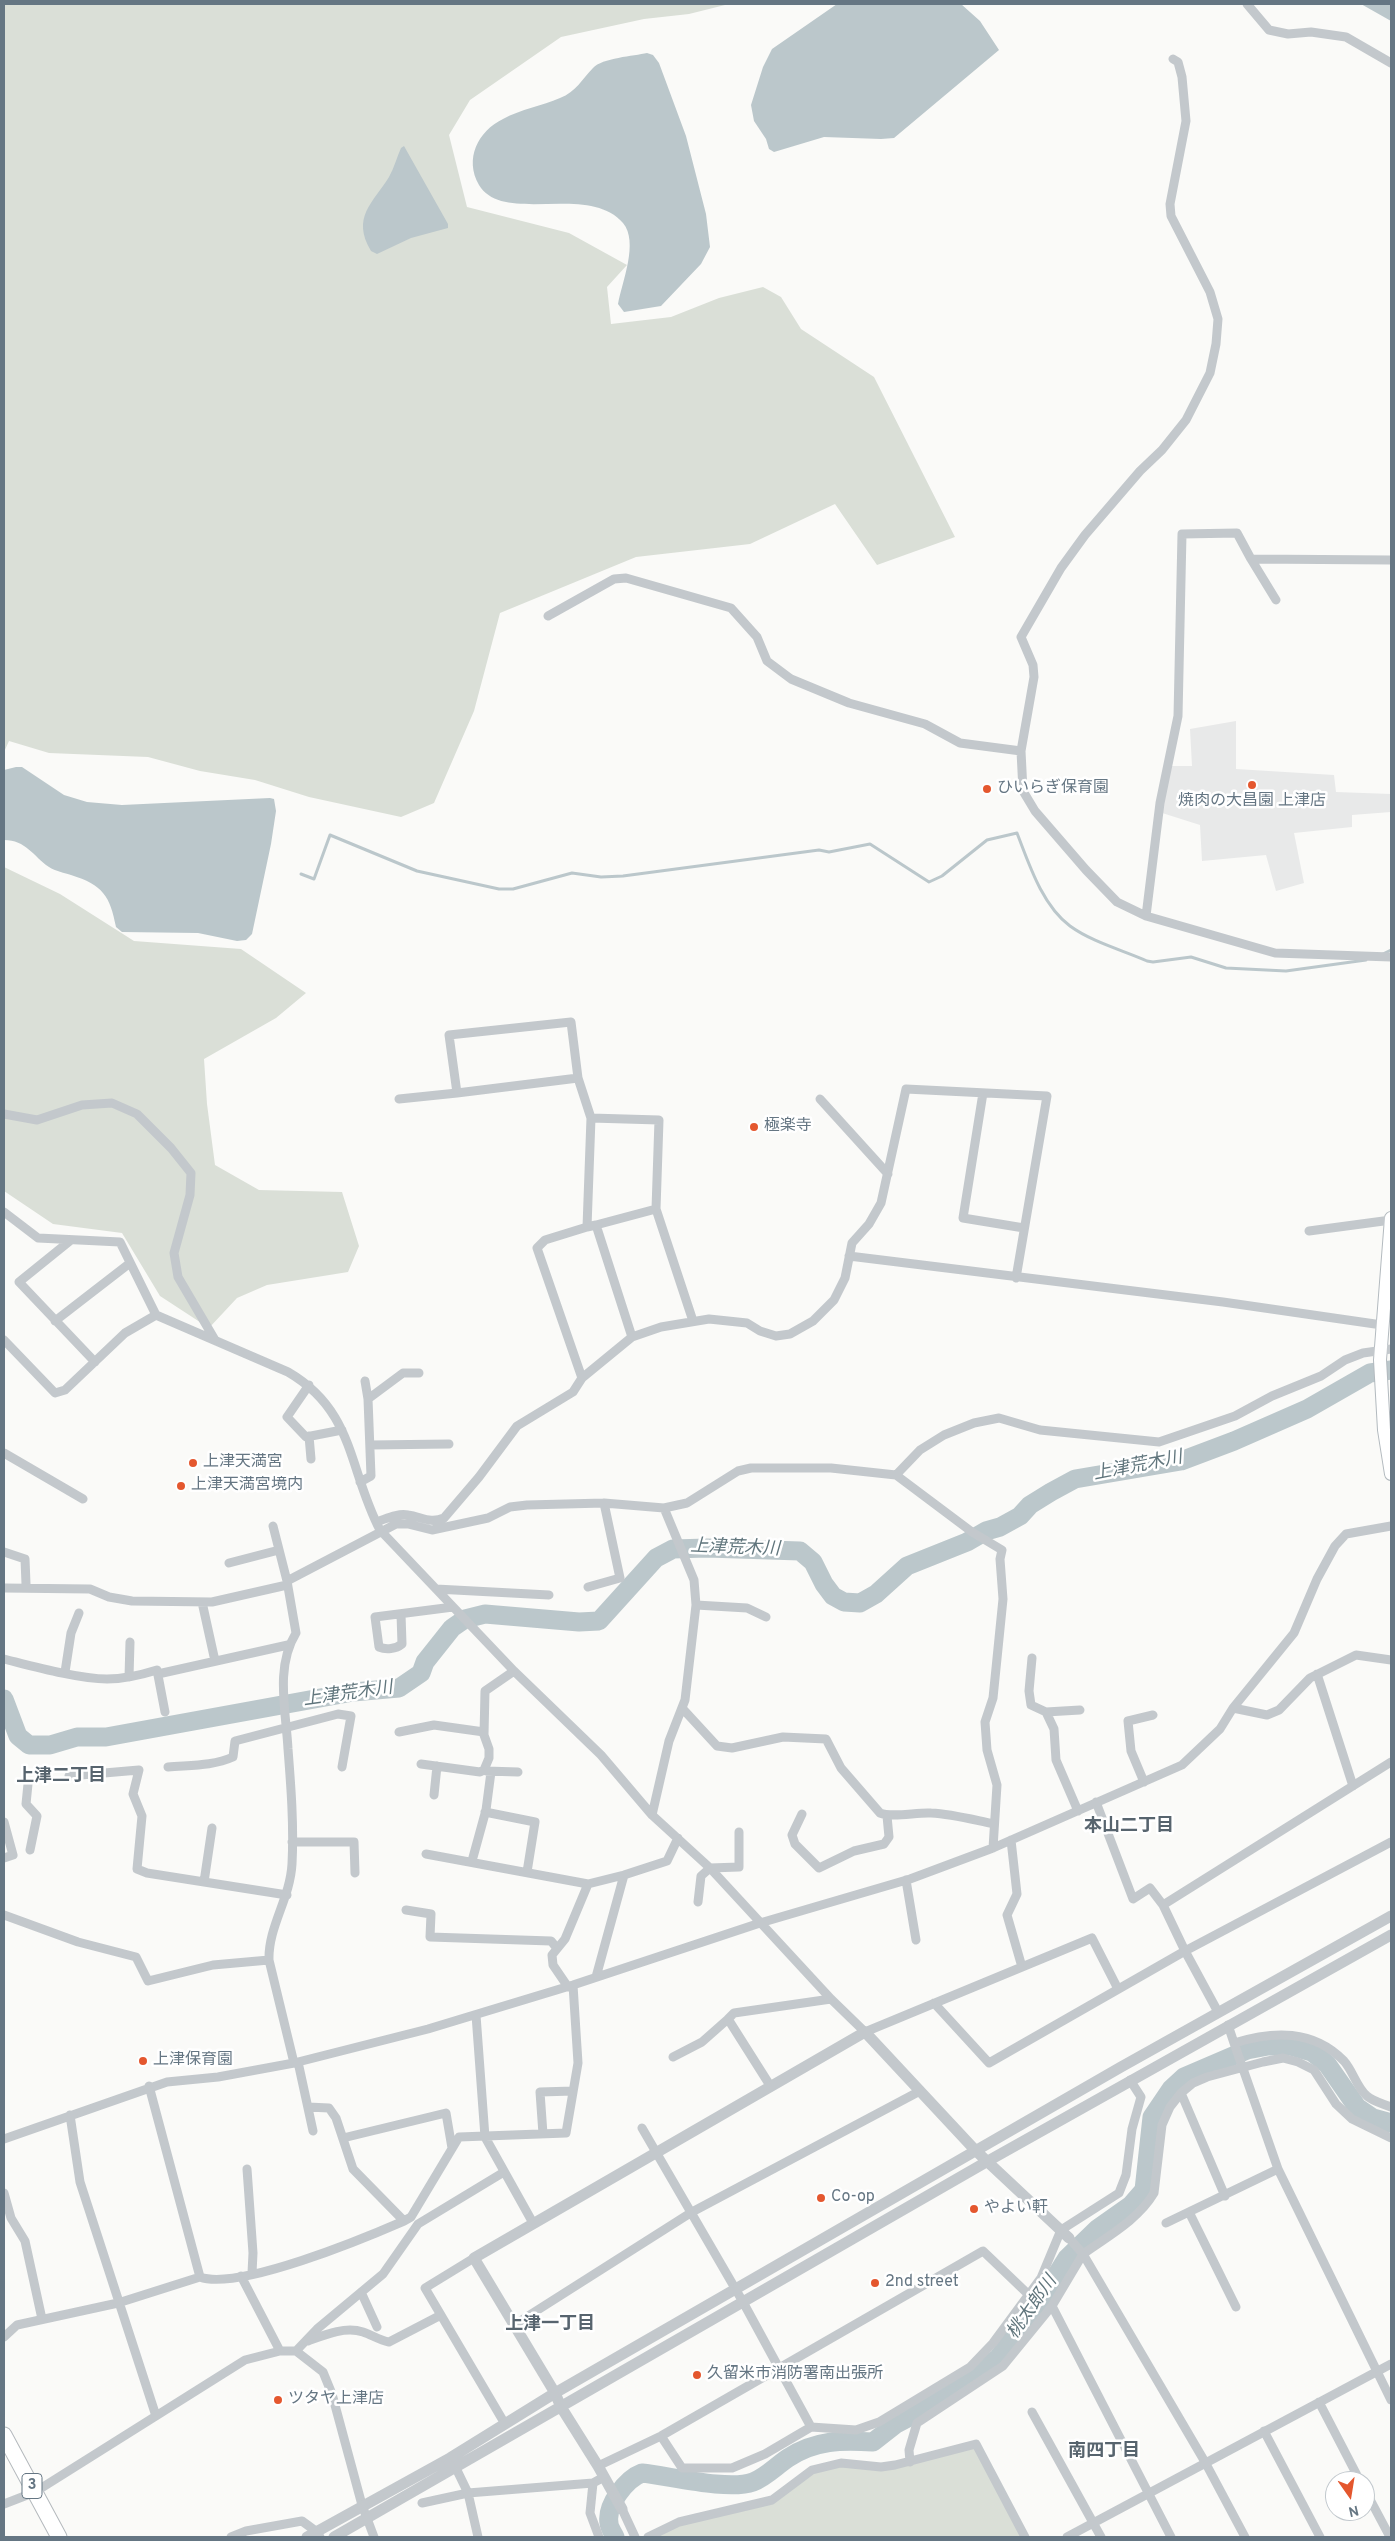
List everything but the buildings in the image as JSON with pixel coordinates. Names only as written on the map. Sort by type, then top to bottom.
[{"type":"highway","name":"3","points":[[4,2435],[60,2537]]},
{"type":"main road","points":[[1391,1219],[1382,1325],[1384,1430],[1391,1474]]},
{"type":"street","points":[[1246,4],[1269,30],[1288,34],[1311,32],[1346,37],[1391,63]]},
{"type":"street","points":[[1173,59],[1178,62],[1182,77],[1186,121],[1170,204],[1172,216],[1210,292],[1218,319],[1214,354],[1210,373],[1186,420],[1162,450],[1140,471],[1086,535],[1061,568],[1021,637],[1033,665],[1034,677],[1021,751],[1023,791],[1035,811],[1086,870],[1117,902],[1146,916],[1275,953],[1391,957]]},
{"type":"street","points":[[1146,916],[1160,803],[1178,716],[1182,534],[1237,533],[1276,600]]},
{"type":"street","points":[[1251,559],[1391,560]]},
{"type":"street","points":[[548,616],[614,579],[626,578],[732,608],[756,637],[767,661],[791,680],[849,703],[925,724],[960,743],[1021,751]]},
{"type":"street","points":[[457,1093],[449,1035],[571,1022],[578,1078],[591,1118],[591,1226],[632,1337]]},
{"type":"street","points":[[399,1099],[578,1078]]},
{"type":"street","points":[[4,1588],[90,1589],[109,1597],[132,1601],[212,1602],[287,1583],[398,1515],[408,1515],[436,1521],[444,1518],[517,1426],[573,1392],[582,1378],[632,1337],[661,1327],[693,1321],[731,1320],[747,1323],[760,1331],[776,1336],[790,1334],[813,1321],[834,1300],[845,1278],[852,1243],[869,1224],[881,1203],[906,1089],[1047,1096],[1016,1278]]},
{"type":"street","points":[[983,1093],[963,1218],[1024,1228]]},
{"type":"street","points":[[820,1099],[888,1174]]},
{"type":"street","points":[[4,1114],[37,1120],[82,1105],[112,1103],[137,1114],[171,1148],[191,1172],[190,1195],[174,1253],[178,1277],[215,1340]]},
{"type":"street","points":[[591,1118],[659,1120],[656,1209],[693,1321]]},
{"type":"street","points":[[582,1378],[537,1248],[545,1240],[656,1209]]},
{"type":"street","points":[[4,1212],[38,1238],[120,1242],[156,1314],[288,1372],[309,1385],[333,1410],[378,1526],[514,1671],[601,1755],[652,1815],[710,1868],[831,1999],[865,2032],[975,2150],[988,2160],[1065,2234],[1083,2254],[1205,2462],[1245,2537]]},
{"type":"street","points":[[1309,1231],[1391,1219]]},
{"type":"street","points":[[71,1240],[19,1282],[95,1362]]},
{"type":"street","points":[[848,1256],[1223,1302],[1382,1325]]},
{"type":"street","points":[[56,1321],[130,1263]]},
{"type":"street","points":[[4,1340],[55,1393],[65,1390],[125,1334],[156,1314]]},
{"type":"street","points":[[896,1475],[920,1450],[944,1435],[974,1423],[999,1418],[1040,1430],[1159,1442],[1235,1416],[1272,1396],[1321,1376],[1345,1360],[1363,1353],[1384,1353]]},
{"type":"street","points":[[368,1399],[403,1373],[419,1373]]},
{"type":"street","points":[[360,1482],[371,1476],[368,1399],[365,1381]]},
{"type":"street","points":[[309,1385],[287,1417],[306,1437],[342,1430]]},
{"type":"street","points":[[309,1436],[311,1459]]},
{"type":"street","points":[[370,1446],[449,1444]]},
{"type":"street","points":[[4,1453],[83,1499]]},
{"type":"street","points":[[378,1526],[408,1524],[432,1530],[447,1528],[488,1518],[510,1507],[604,1503],[664,1508],[686,1502],[738,1471],[751,1468],[831,1468],[896,1475],[972,1532],[1002,1550],[1000,1559],[1003,1599],[994,1698],[985,1722],[987,1750],[997,1785],[993,1848]]},
{"type":"street","points":[[588,1587],[620,1578],[604,1503]]},
{"type":"street","points":[[652,1815],[669,1742],[685,1700],[696,1605],[694,1580],[664,1508]]},
{"type":"street","points":[[273,1526],[287,1583],[296,1633],[288,1645],[283,1688],[287,1728],[292,1842],[291,1882],[269,1944],[269,1960],[313,2131]]},
{"type":"street","points":[[4,2139],[149,2086],[167,2082],[218,2077],[296,2062],[476,2015],[570,1986],[760,1923],[906,1880],[993,1848],[1144,1782],[1182,1765],[1220,1729],[1233,1708],[1294,1633],[1335,1546],[1346,1534],[1391,1526]]},
{"type":"street","points":[[229,1563],[279,1550]]},
{"type":"street","points":[[4,1552],[25,1559],[26,1584]]},
{"type":"street","points":[[436,1589],[549,1595]]},
{"type":"street","points":[[202,1602],[215,1661]]},
{"type":"street","points":[[696,1605],[747,1608],[766,1617]]},
{"type":"street","points":[[401,1614],[402,1644],[398,1647],[379,1647],[375,1617],[453,1607]]},
{"type":"street","points":[[65,1672],[71,1633],[79,1613]]},
{"type":"street","points":[[129,1678],[130,1642]]},
{"type":"street","points":[[158,1674],[288,1645]]},
{"type":"street","points":[[1233,1708],[1267,1715],[1279,1710],[1289,1698],[1317,1674],[1356,1655],[1391,1660]]},
{"type":"street","points":[[4,1658],[106,1679],[129,1678],[157,1670],[165,1712]]},
{"type":"street","points":[[1032,1658],[1029,1691],[1032,1705],[1046,1712],[1080,1710]]},
{"type":"street","points":[[472,1861],[485,1812],[489,1749],[484,1732],[485,1691],[514,1671]]},
{"type":"street","points":[[1317,1674],[1353,1786]]},
{"type":"street","points":[[682,1708],[717,1746],[732,1748],[783,1737],[826,1739],[841,1768],[880,1813],[887,1816],[909,1812],[933,1813],[994,1824]]},
{"type":"street","points":[[1046,1712],[1054,1729],[1056,1760],[1078,1811]]},
{"type":"street","points":[[168,1767],[224,1761],[233,1757],[235,1741],[338,1714],[351,1716],[342,1767]]},
{"type":"street","points":[[1144,1782],[1131,1751],[1128,1721],[1153,1715]]},
{"type":"street","points":[[399,1732],[434,1725],[484,1732]]},
{"type":"street","points":[[1163,1905],[1391,1762]]},
{"type":"street","points":[[421,1764],[480,1772],[518,1772]]},
{"type":"street","points":[[434,1795],[437,1766]]},
{"type":"street","points":[[69,1776],[138,1770],[133,1794],[142,1816],[137,1869],[148,1873],[287,1895]]},
{"type":"street","points":[[28,1784],[26,1804],[37,1816],[30,1850]]},
{"type":"street","points":[[1096,1802],[1133,1899],[1150,1888],[1163,1905],[1218,2012]]},
{"type":"street","points":[[485,1812],[535,1822],[527,1872]]},
{"type":"street","points":[[802,1814],[792,1835],[795,1844],[819,1868],[854,1851],[884,1844],[889,1837],[887,1816]]},
{"type":"street","points":[[4,1822],[13,1855],[4,1858]]},
{"type":"street","points":[[204,1882],[212,1828]]},
{"type":"street","points":[[698,1902],[701,1876],[710,1868],[739,1868],[739,1832]]},
{"type":"street","points":[[426,1854],[588,1884],[667,1861],[678,1838]]},
{"type":"street","points":[[1011,1840],[1016,1894],[1007,1915],[1022,1967]]},
{"type":"street","points":[[292,1842],[354,1842],[355,1873]]},
{"type":"street","points":[[934,2003],[989,2063],[1185,1951],[1391,1842]]},
{"type":"street","points":[[596,1977],[624,1875]]},
{"type":"street","points":[[906,1880],[916,1940]]},
{"type":"street","points":[[296,2351],[317,2329],[383,2274],[459,2137],[566,2132],[578,2063],[570,1986],[553,1965],[552,1955],[556,1947],[565,1939],[588,1884]]},
{"type":"street","points":[[406,1910],[431,1914],[430,1938],[550,1941],[556,1947]]},
{"type":"street","points":[[4,1915],[78,1942],[136,1957],[148,1981],[213,1965],[269,1960]]},
{"type":"street","points":[[334,2537],[367,2519],[505,2424],[555,2393],[975,2150],[1391,1916]]},
{"type":"street","points":[[231,2537],[246,2531],[302,2521],[314,2535],[362,2505],[561,2407],[988,2160],[1391,1935]]},
{"type":"street","points":[[505,2424],[425,2288],[533,2223],[865,2032],[1092,1938],[1118,1989]]},
{"type":"street","points":[[672,2057],[702,2042],[734,2013],[831,1999]]},
{"type":"street","points":[[476,2015],[485,2137],[533,2223]]},
{"type":"street","points":[[728,2019],[770,2087]]},
{"type":"street","points":[[1228,2026],[1278,2169],[1391,2400]]},
{"type":"street","points":[[1234,2043],[1278,2033],[1302,2036],[1326,2045],[1344,2062],[1367,2097],[1391,2107]]},
{"type":"street","points":[[910,2462],[909,2450],[917,2423],[1003,2366],[1052,2306],[1083,2254],[1133,2218],[1154,2193],[1162,2124],[1170,2107],[1193,2084],[1241,2067],[1283,2058],[1298,2062],[1314,2070],[1336,2104],[1352,2119],[1391,2138]]},
{"type":"street","points":[[662,2436],[682,2468],[732,2468],[765,2454],[811,2427],[856,2430],[879,2422],[970,2367],[993,2343],[1030,2295],[1065,2234],[1119,2192],[1126,2175],[1132,2129],[1141,2097],[1130,2080]]},
{"type":"street","points":[[149,2086],[200,2277]]},
{"type":"street","points":[[543,2134],[540,2092],[573,2091]]},
{"type":"street","points":[[514,2325],[692,2212],[920,2091]]},
{"type":"street","points":[[1182,2093],[1225,2196]]},
{"type":"street","points":[[308,2108],[328,2108],[336,2118],[352,2169],[411,2221]]},
{"type":"street","points":[[343,2138],[446,2113],[452,2148]]},
{"type":"street","points":[[70,2115],[80,2182],[156,2416]]},
{"type":"street","points":[[642,2128],[743,2302],[811,2427]]},
{"type":"street","points":[[247,2169],[253,2253],[252,2273]]},
{"type":"street","points":[[1166,2223],[1278,2169]]},
{"type":"street","points":[[4,2337],[17,2325],[118,2303],[200,2277],[211,2281],[241,2276],[346,2246],[411,2221],[504,2172]]},
{"type":"street","points":[[4,2192],[11,2218],[25,2241],[42,2319]]},
{"type":"street","points":[[1190,2212],[1236,2307]]},
{"type":"street","points":[[598,2466],[662,2436],[983,2251],[1030,2295]]},
{"type":"street","points":[[474,2258],[555,2393],[561,2407],[598,2466],[635,2537]]},
{"type":"street","points":[[241,2276],[280,2351]]},
{"type":"street","points":[[361,2292],[377,2327]]},
{"type":"street","points":[[1052,2306],[1171,2537]]},
{"type":"street","points":[[305,2341],[328,2333],[360,2331],[389,2342],[440,2315]]},
{"type":"street","points":[[4,2504],[35,2492],[245,2360],[280,2351],[296,2351],[323,2372],[332,2394],[362,2505],[374,2537]]},
{"type":"street","points":[[1067,2537],[1391,2364]]},
{"type":"street","points":[[1319,2402],[1355,2471]]},
{"type":"street","points":[[1032,2412],[1101,2537]]},
{"type":"street","points":[[1264,2431],[1320,2537]]},
{"type":"street","points":[[648,2537],[679,2522],[772,2500],[812,2470],[841,2463],[881,2467],[910,2462],[976,2444],[1025,2537]]},
{"type":"street","points":[[452,2462],[468,2493],[478,2537]]},
{"type":"street","points":[[422,2503],[468,2493],[593,2483],[604,2477]]},
{"type":"street","points":[[593,2483],[590,2513],[600,2537]]},
{"type":"street","points":[[1375,2509],[1390,2537]]},
{"type":"shaded area","points":[[4,4],[729,4],[689,14],[644,19],[561,37],[470,100],[449,135],[467,207],[569,233],[627,265],[607,287],[611,324],[671,317],[719,298],[763,287],[781,297],[801,329],[874,377],[955,537],[877,565],[835,504],[750,544],[636,557],[500,613],[474,711],[434,803],[401,817],[309,797],[255,780],[200,771],[148,757],[49,753],[9,741],[4,752]]},
{"type":"shaded area","points":[[837,4],[961,4],[980,21],[999,50],[894,138],[824,137],[774,152],[769,149],[766,139],[754,121],[751,105],[763,67],[772,49]]},
{"type":"shaded area","points":[[1361,4],[1391,5],[1391,21]]},
{"type":"shaded area","points":[[647,53],[653,55],[659,63],[686,136],[706,214],[710,247],[701,264],[661,306],[624,312],[618,304],[628,262],[630,241],[628,231],[623,223],[608,212],[589,206],[526,204],[507,202],[491,196],[479,185],[475,175],[473,156],[480,138],[494,124],[517,113],[566,95],[575,89],[593,68],[603,62]]},
{"type":"shaded area","points":[[404,146],[448,224],[448,228],[411,238],[377,254],[371,251],[365,239],[363,229],[366,211],[389,177],[401,148]]},
{"type":"shaded area","points":[[1236,721],[1236,769],[1334,775],[1336,792],[1391,794],[1391,812],[1352,815],[1352,827],[1294,833],[1304,883],[1276,891],[1266,855],[1202,861],[1200,825],[1159,812],[1170,766],[1192,766],[1190,729]]},
{"type":"shaded area","points":[[22,767],[64,795],[87,802],[122,805],[274,799],[276,811],[271,844],[252,934],[246,940],[237,941],[198,933],[122,932],[116,927],[108,900],[98,888],[82,879],[51,868],[24,846],[4,840],[4,770]]},
{"type":"shaded area","points":[[4,867],[60,894],[134,941],[241,949],[306,993],[276,1018],[204,1059],[207,1104],[215,1165],[259,1190],[342,1192],[359,1246],[348,1272],[267,1285],[237,1298],[209,1328],[160,1296],[122,1233],[53,1224],[4,1191]]},
{"type":"shaded area","points":[[976,2444],[1025,2537],[648,2537],[679,2522],[772,2500],[812,2470],[841,2463],[881,2467]]},
{"type":"waterway","points":[[301,874],[314,879],[330,835],[417,871],[499,889],[513,889],[572,873],[601,877],[623,876],[819,850],[829,852],[870,844],[929,882],[942,876],[987,840],[1017,833],[1026,858],[1044,896],[1060,917],[1070,926],[1088,937],[1147,961],[1153,962],[1191,957],[1226,968],[1286,971],[1366,960]]},
{"type":"waterway","points":[[1383,954],[1391,950]]},
{"type":"waterway","name":"上津荒木川","points":[[4,1699],[18,1736],[29,1745],[50,1745],[77,1737],[106,1737],[353,1692],[399,1688],[421,1673],[425,1662],[452,1628],[465,1619],[485,1614],[579,1622],[599,1621],[656,1558],[673,1549],[707,1548],[800,1551],[813,1562],[824,1584],[833,1596],[844,1602],[860,1603],[876,1594],[907,1566],[967,1542],[986,1531],[1000,1527],[1020,1516],[1030,1505],[1075,1479],[1181,1461],[1234,1441],[1307,1409],[1370,1373],[1391,1370]]},
{"type":"waterway","name":"桃太郎川","points":[[615,2537],[609,2525],[611,2508],[624,2487],[642,2473],[714,2484],[729,2485],[753,2482],[798,2452],[819,2444],[840,2441],[873,2442],[896,2424],[917,2413],[998,2358],[1035,2309],[1067,2258],[1097,2229],[1131,2205],[1144,2190],[1152,2117],[1171,2089],[1184,2077],[1247,2050],[1268,2046],[1291,2046],[1312,2052],[1327,2064],[1357,2107],[1373,2118],[1391,2123]]},
{"type":"place","name":"焼肉の大昌園 上津店","points":[[1252,785]]},
{"type":"place","name":"ひいらぎ保育園","points":[[987,789]]},
{"type":"place","name":"極楽寺","points":[[754,1127]]},
{"type":"place","name":"上津天満宮","points":[[193,1463]]},
{"type":"place","name":"上津天満宮境内","points":[[181,1486]]},
{"type":"place","name":"上津保育園","points":[[143,2061]]},
{"type":"place","name":"Co-op","points":[[821,2198]]},
{"type":"place","name":"やよい軒","points":[[974,2209]]},
{"type":"place","name":"2nd street","points":[[875,2283]]},
{"type":"place","name":"久留米市消防署南出張所","points":[[697,2375]]},
{"type":"place","name":"ツタヤ上津店","points":[[278,2400]]},
{"type":"district","name":"上津二丁目","points":[[61,1777]]},
{"type":"district","name":"本山二丁目","points":[[1129,1827]]},
{"type":"district","name":"上津一丁目","points":[[550,2325]]},
{"type":"district","name":"南四丁目","points":[[1104,2452]]}]
